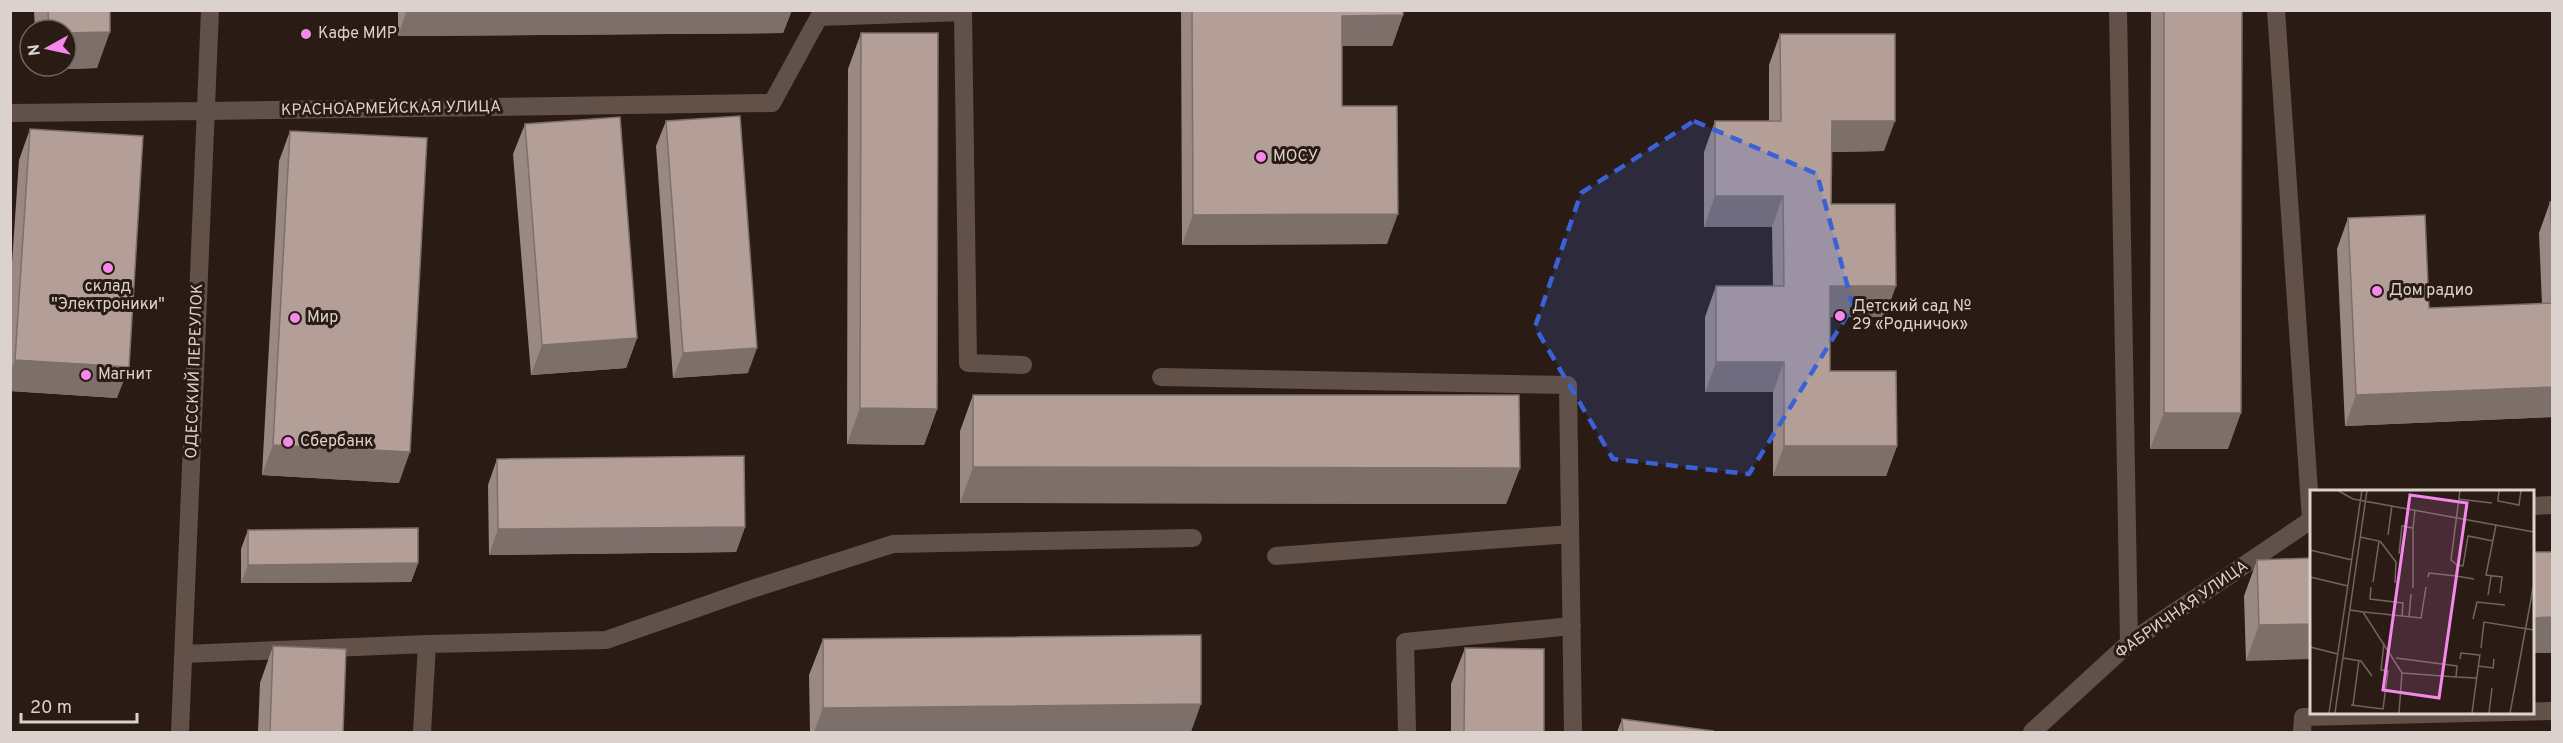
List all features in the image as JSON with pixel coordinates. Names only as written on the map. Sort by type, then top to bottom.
[{"type":"street","name":"ОДЕССКИЙ ПЕРЕУЛОК","points":[[180,732],[210,10]]},
{"type":"street","points":[[2118,10],[2129,643]]},
{"type":"street","points":[[2276,10],[2310,505]]},
{"type":"street","points":[[819,14],[963,11],[968,363],[1023,365]]},
{"type":"street","name":"КРАСНОАРМЕЙСКАЯ УЛИЦА","points":[[10,113],[772,104],[819,14]]},
{"type":"street","points":[[1161,377],[1568,385],[1573,732]]},
{"type":"street","points":[[2533,506],[2553,505]]},
{"type":"street","name":"ФАБРИЧНАЯ УЛИЦА","points":[[2032,732],[2129,643],[2310,521]]},
{"type":"street","points":[[1276,556],[1570,534]]},
{"type":"street","points":[[184,654],[427,644],[606,640],[749,590],[893,544],[1193,538]]},
{"type":"street","points":[[1407,732],[1404,642],[1572,626]]},
{"type":"street","points":[[422,732],[427,644]]},
{"type":"street","points":[[2533,711],[2553,711]]},
{"type":"street","points":[[2302,732],[2303,717],[2470,713]]},
{"type":"highlighted area","points":[[1694,121],[1817,174],[1853,306],[1749,474],[1613,459],[1535,327],[1581,193]]},
{"type":"building","points":[[48,10],[110,10],[110,32],[78,33],[78,18],[48,18]]},
{"type":"building","points":[[1192,10],[1403,10],[1403,15],[1342,16],[1342,106],[1397,106],[1398,214],[1193,215]]},
{"type":"building","points":[[2164,10],[2242,10],[2241,413],[2164,413]]},
{"type":"building","points":[[861,33],[938,33],[937,409],[860,408]]},
{"type":"building","points":[[1780,34],[1895,34],[1895,121],[1832,121],[1831,204],[1895,204],[1896,286],[1830,286],[1830,371],[1896,371],[1897,446],[1784,446],[1784,362],[1716,362],[1716,286],[1784,286],[1783,196],[1715,196],[1715,121],[1781,121]]},
{"type":"building","points":[[740,116],[757,348],[683,353],[666,121]]},
{"type":"building","points":[[620,117],[637,338],[542,345],[525,124]]},
{"type":"building","points":[[30,129],[143,136],[129,367],[15,360]]},
{"type":"building","points":[[290,131],[427,138],[410,452],[273,445]]},
{"type":"building","points":[[2550,202],[2553,202],[2553,257]]},
{"type":"building","name":"Дом радио","points":[[2425,215],[2429,308],[2553,303],[2553,387],[2356,395],[2348,218]]},
{"type":"building","points":[[973,395],[1519,395],[1520,468],[973,467]]},
{"type":"building","points":[[744,456],[745,527],[498,529],[497,459]]},
{"type":"building","points":[[418,528],[418,563],[248,565],[248,530]]},
{"type":"building","points":[[2533,552],[2553,552],[2553,617],[2533,618]]},
{"type":"building","points":[[2310,558],[2310,624],[2259,625],[2257,560]]},
{"type":"building","points":[[1201,635],[1201,704],[823,708],[823,639]]},
{"type":"building","points":[[273,646],[346,649],[343,732],[270,732]]},
{"type":"building","points":[[1465,648],[1544,649],[1544,732],[1464,732]]},
{"type":"building","points":[[1622,719],[1713,731],[1714,732],[1623,732]]},
{"type":"place","name":"Кафе МИР","points":[[306,34]]},
{"type":"place","name":"МОСУ","points":[[1261,157]]},
{"type":"place","name":"склад \"Электроники\"","points":[[108,268]]},
{"type":"place","name":"Дом радио","points":[[2377,291]]},
{"type":"place","name":"Детский сад № 29 «Родничок»","points":[[1840,316]]},
{"type":"place","name":"Мир","points":[[295,318]]},
{"type":"place","name":"Магнит","points":[[86,375]]},
{"type":"place","name":"Сбербанк","points":[[288,442]]}]
